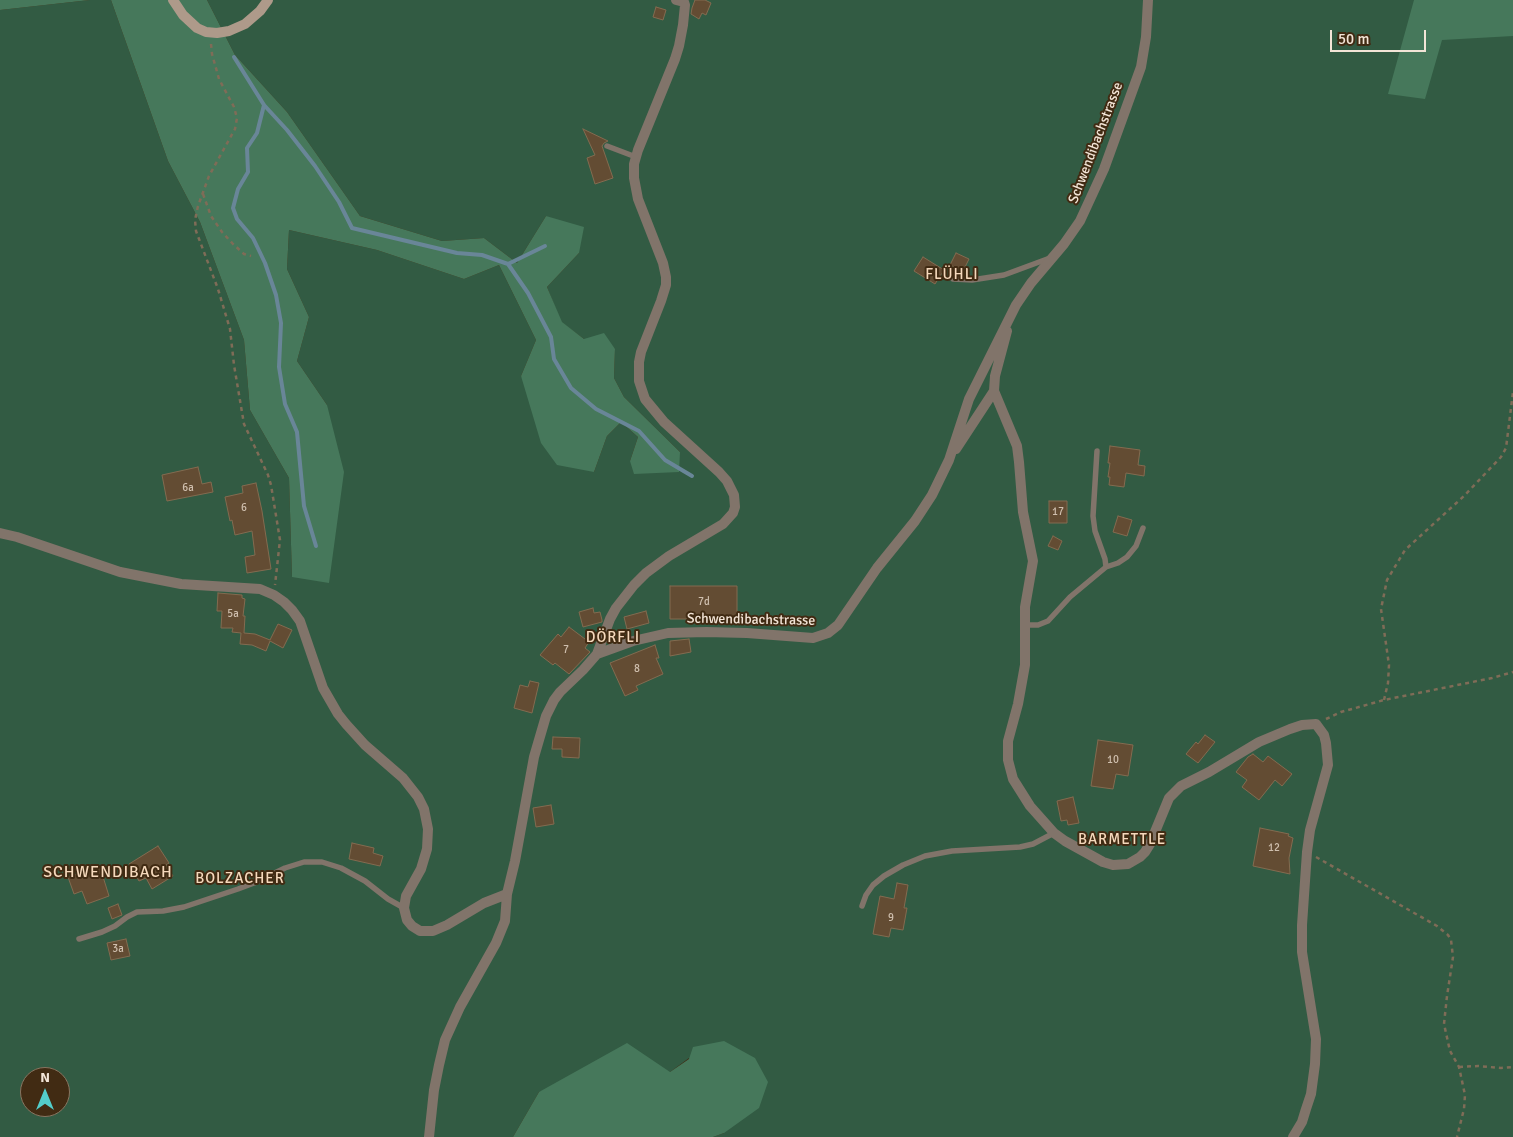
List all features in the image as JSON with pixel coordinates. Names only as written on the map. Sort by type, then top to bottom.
[{"type":"street","points":[[173,0],[197,28],[211,32],[229,31],[245,24],[260,11],[268,0]]},
{"type":"street","points":[[598,654],[610,619],[634,585],[646,573],[669,556],[723,524],[733,513],[735,501],[732,489],[719,472],[652,409],[645,398],[639,381],[640,352],[662,302],[666,277],[663,264],[641,209],[634,178],[636,158],[679,46],[684,24],[685,5],[684,2],[676,0]]},
{"type":"street","name":"Schwendibachstrasse","points":[[429,1137],[434,1090],[443,1048],[460,1007],[502,930],[534,757],[546,716],[554,700],[598,654],[633,641],[668,633],[747,633],[813,638],[828,633],[838,625],[883,560],[915,521],[935,490],[970,399],[1009,318],[1022,295],[1074,231],[1104,169],[1141,67],[1146,37],[1148,0]]},
{"type":"street","points":[[1009,318],[1005,342],[994,376],[994,391],[1017,446],[1023,512],[1033,554],[1033,568],[1027,591],[1024,626],[1025,665],[1018,704],[1008,740],[1008,760],[1013,778],[1030,806],[1054,833],[1065,841],[1103,862],[1113,865],[1128,864],[1145,852],[1169,798],[1181,786],[1209,772],[1245,749],[1277,734],[1302,725],[1316,724],[1324,734],[1328,765],[1313,816],[1306,852],[1302,925],[1302,952],[1313,1014],[1316,1051],[1311,1094],[1302,1122],[1293,1137]]},
{"type":"street","points":[[948,460],[994,391]]},
{"type":"street","points":[[0,533],[120,572],[182,584],[260,589],[274,595],[292,610],[300,620],[323,688],[338,714],[365,745],[403,778],[418,797],[424,809],[428,828],[427,848],[421,869],[406,896],[404,908],[405,914],[412,926],[420,930],[433,931],[484,903],[508,894]]},
{"type":"lane","points":[[607,146],[636,158]]},
{"type":"lane","points":[[953,279],[972,280],[1004,275],[1052,258]]},
{"type":"lane","points":[[1097,451],[1093,516],[1094,531],[1105,559],[1106,567]]},
{"type":"lane","points":[[1024,626],[1038,625],[1048,621],[1070,597],[1106,567],[1118,563],[1127,557],[1136,546],[1143,528]]},
{"type":"lane","points":[[862,906],[869,890],[884,876],[903,865],[925,856],[952,851],[1020,848],[1033,844],[1054,833]]},
{"type":"lane","points":[[79,939],[115,926],[131,914],[184,907],[238,889],[285,868],[304,862],[322,862],[341,868],[404,908]]},
{"type":"path","points":[[211,32],[212,54],[219,79],[234,107],[237,118],[235,129],[209,176],[198,206],[195,220],[196,231],[218,289],[230,329],[244,424],[271,485],[280,540],[274,595]]},
{"type":"path","points":[[203,193],[211,216],[222,232],[244,254],[251,256]]},
{"type":"path","points":[[1384,700],[1388,683],[1389,665],[1382,609],[1387,580],[1405,550],[1464,496],[1501,457],[1506,448],[1513,392]]},
{"type":"path","points":[[1316,724],[1341,712],[1384,700],[1513,672]]},
{"type":"path","points":[[1306,852],[1437,926],[1448,935],[1453,957],[1444,1024],[1450,1050],[1459,1067],[1464,1102],[1457,1137]]},
{"type":"path","points":[[1459,1067],[1513,1067]]},
{"type":"green space","points":[[0,0],[90,0],[0,10]]},
{"type":"green space","points":[[90,0],[111,0],[168,161],[200,222],[244,340],[250,410],[289,478],[292,577],[327,405],[297,361],[309,317],[287,269],[289,230],[377,250],[464,279],[499,265],[536,340],[521,376],[594,472],[607,436],[621,422],[638,437],[630,461],[680,452],[624,397],[614,378],[615,349],[584,339],[561,322],[547,287],[579,253],[546,216],[517,263],[484,238],[442,241],[360,216],[287,112],[235,55],[207,0],[1513,0],[1513,1137],[713,1137],[724,1133],[689,1058],[670,1072],[539,1092],[513,1137],[0,1137],[0,10]]},
{"type":"green space","points":[[111,0],[207,0],[235,55],[287,112],[360,216],[442,241],[484,238],[517,263],[546,216],[584,227],[579,253],[547,287],[562,322],[584,339],[604,333],[615,349],[614,378],[624,397],[680,452],[679,472],[634,474],[630,461],[638,437],[621,422],[607,436],[594,472],[557,465],[541,443],[521,376],[536,340],[499,265],[464,279],[377,250],[289,230],[287,269],[309,317],[297,361],[327,405],[344,472],[329,583],[292,577],[289,478],[250,410],[244,340],[200,222],[168,161]]},
{"type":"green space","points":[[1414,0],[1513,0],[1513,36],[1442,40],[1425,99],[1388,94]]},
{"type":"green space","points":[[724,1041],[755,1058],[768,1082],[759,1108],[724,1133],[713,1137],[513,1137],[539,1092],[627,1043],[670,1072],[689,1059],[693,1047]]},
{"type":"building","points":[[695,0],[705,0],[711,3],[706,15],[702,13],[699,19],[691,14]]},
{"type":"building","points":[[656,7],[666,10],[663,20],[653,17]]},
{"type":"building","points":[[583,129],[608,141],[602,146],[613,178],[595,184],[587,158],[595,155]]},
{"type":"building","points":[[956,253],[969,259],[963,271],[950,265]]},
{"type":"building","points":[[923,257],[944,270],[935,284],[914,271]]},
{"type":"building","points":[[1110,446],[1140,450],[1138,465],[1145,466],[1144,476],[1126,473],[1124,487],[1109,485],[1110,463],[1108,463]]},
{"type":"building","points":[[198,467],[202,484],[211,482],[213,492],[167,501],[162,475]]},
{"type":"building","points":[[256,483],[271,569],[247,573],[245,557],[255,555],[252,531],[235,535],[225,497],[243,493],[242,486]]},
{"type":"building","points":[[1049,501],[1067,501],[1067,523],[1049,523]]},
{"type":"building","points":[[1118,516],[1132,520],[1127,536],[1113,532]]},
{"type":"building","points":[[1053,536],[1062,541],[1058,550],[1048,546]]},
{"type":"building","points":[[670,586],[737,586],[737,619],[670,619]]},
{"type":"building","points":[[218,593],[242,595],[242,598],[245,599],[244,633],[255,634],[270,640],[278,624],[292,630],[283,648],[270,641],[266,651],[252,645],[240,644],[241,633],[232,632],[233,628],[221,628],[222,611],[217,611]]},
{"type":"building","points":[[593,608],[594,613],[600,612],[602,622],[583,627],[579,612]]},
{"type":"building","points":[[646,611],[649,623],[627,629],[624,617]]},
{"type":"building","points":[[569,627],[589,642],[585,648],[590,652],[569,674],[555,663],[553,665],[540,655],[558,634],[561,637]]},
{"type":"building","points":[[689,639],[691,652],[670,656],[670,641]]},
{"type":"building","points":[[655,645],[659,658],[656,658],[663,674],[636,686],[638,690],[625,696],[610,663]]},
{"type":"building","points":[[530,681],[539,683],[532,713],[514,708],[520,685],[528,687]]},
{"type":"building","points":[[1205,735],[1215,742],[1198,763],[1186,754]]},
{"type":"building","points":[[553,737],[580,738],[579,758],[562,757],[562,749],[552,749]]},
{"type":"building","points":[[1098,740],[1133,745],[1128,776],[1116,774],[1113,789],[1091,786]]},
{"type":"building","points":[[1253,754],[1263,762],[1268,756],[1292,774],[1282,786],[1275,780],[1259,800],[1242,787],[1247,780],[1236,772],[1248,757]]},
{"type":"building","points":[[1073,797],[1079,823],[1068,825],[1067,820],[1061,821],[1057,801]]},
{"type":"building","points":[[551,805],[554,824],[536,827],[533,808]]},
{"type":"building","points":[[1260,828],[1289,834],[1288,836],[1293,838],[1289,858],[1290,874],[1253,866]]},
{"type":"building","points":[[352,843],[374,848],[373,853],[383,856],[380,866],[349,859]]},
{"type":"building","points":[[158,846],[169,863],[166,865],[173,876],[152,889],[146,878],[139,881],[129,864]]},
{"type":"building","points":[[100,867],[109,896],[87,904],[82,891],[74,894],[68,877]]},
{"type":"building","points":[[897,883],[908,885],[904,908],[907,908],[903,930],[891,928],[889,937],[873,934],[880,896],[894,899]]},
{"type":"building","points":[[118,904],[122,915],[112,919],[108,908]]},
{"type":"building","points":[[126,939],[130,956],[111,960],[107,943]]},
{"type":"waterway","points":[[234,57],[264,105],[287,130],[315,166],[339,202],[352,228],[457,253],[482,255],[508,264],[528,293],[551,337],[554,359],[571,388],[596,409],[639,431],[665,460],[692,476]]},
{"type":"waterway","points":[[264,105],[257,133],[247,148],[248,172],[238,189],[233,208],[237,219],[253,238],[265,263],[276,295],[281,323],[279,367],[285,404],[297,432],[304,506],[316,546]]},
{"type":"waterway","points":[[508,264],[545,246]]},
{"type":"district","name":"FLÜHLI","points":[[952,275]]},
{"type":"district","name":"DÖRFLI","points":[[613,638]]},
{"type":"district","name":"BARMETTLE","points":[[1122,840]]},
{"type":"district","name":"SCHWENDIBACH","points":[[108,873]]},
{"type":"district","name":"BOLZACHER","points":[[240,879]]}]
